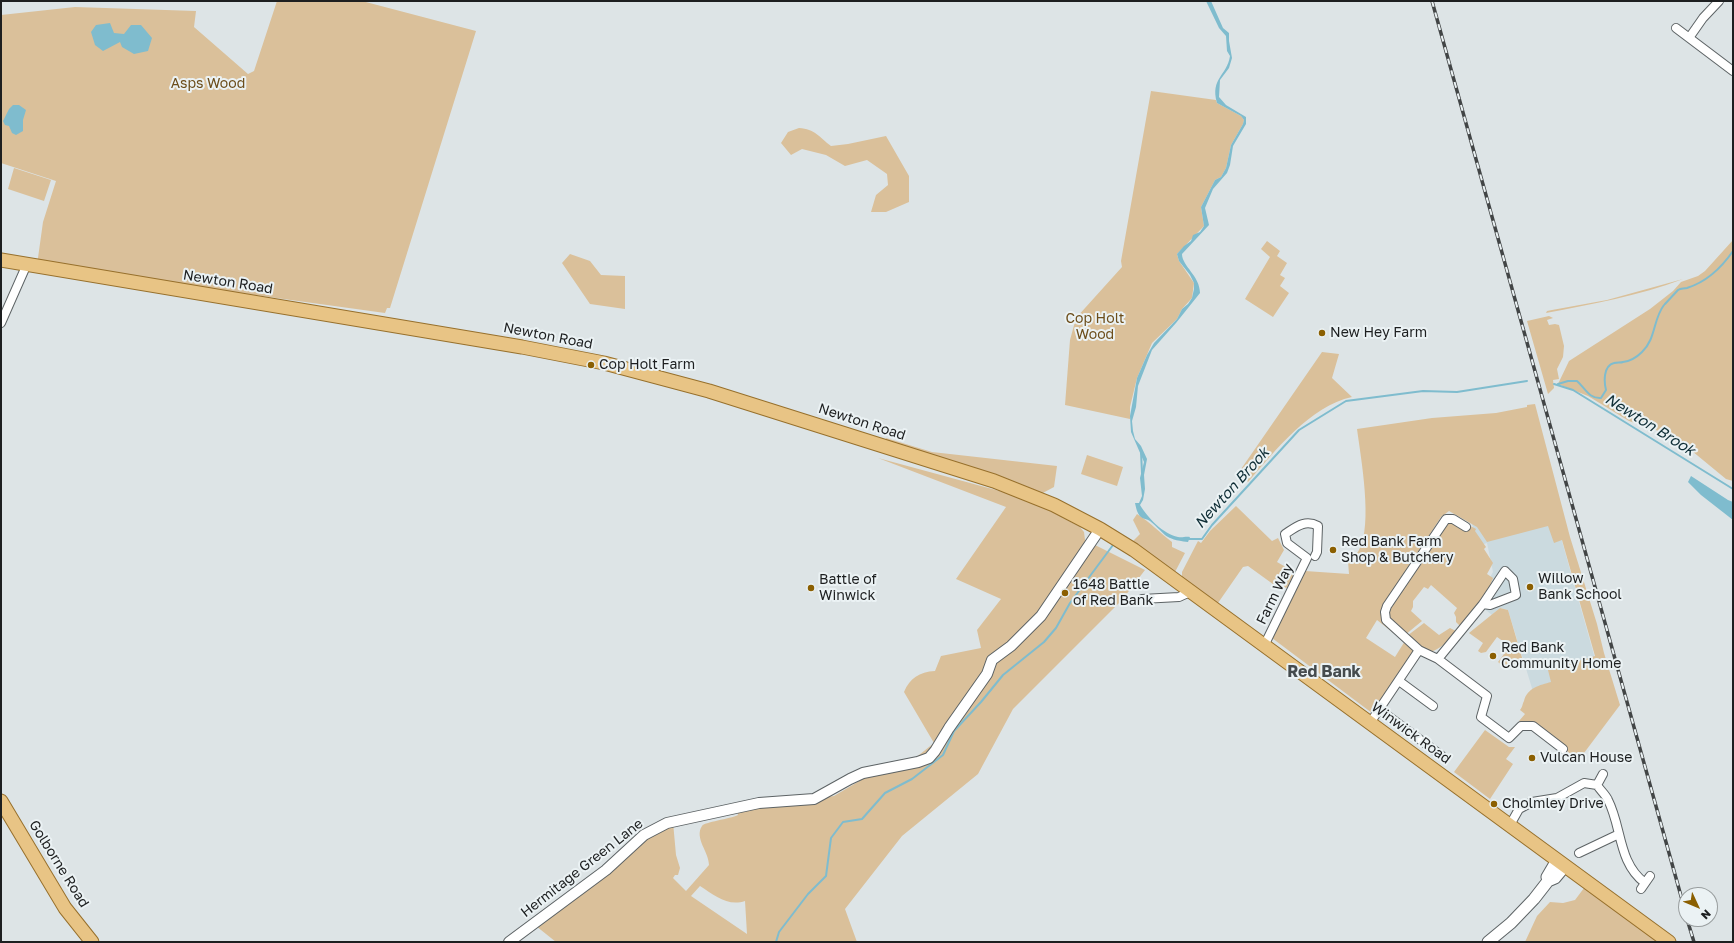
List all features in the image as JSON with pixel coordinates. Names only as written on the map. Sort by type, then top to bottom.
[{"type":"main road","name":"Newton Road","points":[[1,260],[522,347],[626,368],[800,419],[994,481],[1054,505],[1100,529],[1134,550]]},
{"type":"main road","name":"Winwick Road","points":[[1134,550],[1669,942]]},
{"type":"main road","name":"Golborne Road","points":[[1,801],[65,908],[92,942]]},
{"type":"main road","points":[[1488,942],[1511,924],[1548,881],[1547,877],[1561,863]]},
{"type":"street","points":[[1689,38],[1703,18],[1719,1]]},
{"type":"street","points":[[1676,28],[1733,71]]},
{"type":"street","points":[[1,323],[27,264]]},
{"type":"street","points":[[1466,526],[1453,518],[1446,520],[1387,606],[1385,612],[1386,620],[1419,650],[1438,659],[1487,696],[1481,717],[1509,738],[1521,726],[1533,726],[1563,749]]},
{"type":"street","name":"Farm Way","points":[[1264,646],[1307,558],[1287,544],[1285,534],[1306,522],[1312,522],[1318,526],[1317,552],[1315,556]]},
{"type":"street","name":"Hermitage Green Lane","points":[[509,942],[606,870],[644,835],[661,825],[672,821],[760,803],[814,799],[863,773],[918,762],[929,758],[987,674],[992,660],[1011,646],[1041,616],[1100,529]]},
{"type":"street","points":[[1438,659],[1483,604],[1505,571],[1513,579],[1516,595],[1490,605],[1483,604]]},
{"type":"street","points":[[1142,599],[1180,597],[1190,592]]},
{"type":"street","points":[[1370,723],[1419,650]]},
{"type":"street","points":[[1399,681],[1433,706]]},
{"type":"street","points":[[1380,710],[1442,756]]},
{"type":"street","points":[[1597,785],[1603,774]]},
{"type":"street","points":[[1510,825],[1519,809],[1532,802],[1557,798],[1584,783],[1597,785],[1608,799],[1619,834],[1621,847],[1631,868],[1636,875],[1645,882]]},
{"type":"street","points":[[1579,853],[1619,834]]},
{"type":"shaded area","name":"Willow Bank School","points":[[1447,431],[1558,527],[1610,712],[1539,711],[1508,610],[1500,608],[1492,615],[1476,602],[1493,572],[1487,543],[1478,546]]},
{"type":"green space","name":"Asps Wood","points":[[277,1],[362,1],[476,31],[390,308],[387,308],[385,313],[37,265],[43,222],[56,181],[1,163],[1,15],[75,7],[196,11],[194,27],[248,74],[254,71]]},
{"type":"green space","name":"Cop Holt Wood","points":[[1151,91],[1216,100],[1217,103],[1241,116],[1244,120],[1231,145],[1226,168],[1221,177],[1215,180],[1201,207],[1204,226],[1177,254],[1179,261],[1194,283],[1192,298],[1182,309],[1177,319],[1152,343],[1137,378],[1130,407],[1130,419],[1065,405],[1070,340],[1076,318],[1122,267],[1121,261]]},
{"type":"green space","points":[[799,128],[813,132],[831,146],[886,136],[909,176],[909,202],[886,212],[871,212],[876,195],[888,185],[887,174],[867,160],[845,166],[826,155],[802,149],[791,155],[781,143],[788,132]]},
{"type":"green space","points":[[14,168],[51,180],[44,201],[8,189]]},
{"type":"green space","points":[[1733,240],[1733,481],[1726,479],[1692,451],[1656,430],[1629,421],[1588,396],[1558,384],[1569,361],[1650,309],[1673,291],[1681,282],[1698,276],[1705,271]]},
{"type":"green space","points":[[1267,241],[1280,251],[1277,256],[1287,263],[1280,275],[1285,278],[1280,286],[1289,293],[1273,317],[1245,299],[1270,257],[1261,249]]},
{"type":"green space","points":[[570,254],[590,261],[601,275],[625,276],[625,309],[590,304],[562,263]]},
{"type":"green space","points":[[1683,279],[1632,295],[1546,313],[1547,311],[1607,300]]},
{"type":"green space","points":[[1549,316],[1553,318],[1547,320],[1549,325],[1559,325],[1564,346],[1563,357],[1557,369],[1559,379],[1553,380],[1554,388],[1548,394],[1527,321]]},
{"type":"green space","points":[[1322,352],[1339,354],[1332,378],[1352,397],[1337,402],[1322,410],[1294,431],[1248,482],[1239,472]]},
{"type":"green space","points":[[1535,404],[1570,537],[1620,705],[1578,761],[1565,749],[1532,725],[1528,729],[1519,721],[1525,714],[1520,710],[1528,693],[1534,688],[1551,682],[1548,670],[1595,656],[1562,540],[1554,543],[1548,526],[1487,542],[1477,527],[1449,511],[1441,517],[1383,607],[1382,617],[1402,637],[1401,639],[1377,620],[1366,638],[1395,657],[1405,641],[1413,650],[1372,713],[1272,638],[1305,571],[1349,574],[1348,561],[1359,550],[1363,539],[1366,508],[1357,429],[1432,418],[1496,413]]},
{"type":"green space","points":[[886,438],[932,452],[1057,466],[1054,487],[1039,495],[885,442]]},
{"type":"green space","points":[[1087,455],[1123,467],[1117,486],[1081,474]]},
{"type":"green space","points":[[878,458],[1029,499],[1080,527],[1084,532],[1085,540],[1145,570],[1122,600],[1013,709],[978,774],[902,836],[845,909],[857,942],[556,942],[536,926],[641,840],[673,822],[676,855],[680,868],[678,875],[675,875],[673,878],[686,891],[709,865],[700,835],[702,826],[738,815],[737,810],[747,811],[834,796],[878,770],[904,767],[934,743],[904,692],[912,679],[920,674],[935,671],[941,656],[981,648],[977,630],[1001,599],[956,579],[1006,507]],"holes":[[[700,886],[721,899],[733,902],[745,901],[747,934],[691,896]]]},
{"type":"green space","points":[[1236,506],[1272,541],[1278,538],[1284,550],[1277,562],[1298,574],[1290,588],[1277,587],[1248,566],[1243,567],[1218,603],[1183,579],[1182,572],[1198,541],[1201,543],[1210,531]]},
{"type":"green space","points":[[1137,514],[1172,542],[1172,547],[1185,553],[1175,572],[1131,543],[1140,534],[1133,520]]},
{"type":"green space","points":[[1448,514],[1476,529],[1475,531],[1486,547],[1484,549],[1493,563],[1487,574],[1493,578],[1492,584],[1464,627],[1461,627],[1456,622],[1454,613],[1457,608],[1431,585],[1428,589],[1424,587],[1413,601],[1411,611],[1422,621],[1405,635],[1390,618],[1390,609],[1394,596],[1402,581]]},
{"type":"green space","points":[[1500,608],[1508,610],[1523,661],[1504,667],[1498,662],[1510,646],[1497,637],[1486,652],[1481,653],[1478,651],[1483,643],[1469,633]]},
{"type":"green space","points":[[1424,623],[1439,635],[1450,628],[1456,631],[1446,643],[1439,648],[1434,651],[1425,651],[1407,636]]},
{"type":"green space","points":[[1485,730],[1509,747],[1515,747],[1506,759],[1513,764],[1490,799],[1454,772]]},
{"type":"green space","points":[[1584,888],[1658,942],[1525,942],[1537,916],[1550,902],[1563,903],[1575,900]]},
{"type":"water","points":[[1206,1],[1211,1],[1223,28],[1229,33],[1232,58],[1229,68],[1220,80],[1219,97],[1226,105],[1246,117],[1246,124],[1233,146],[1227,173],[1213,189],[1205,208],[1209,225],[1182,254],[1185,263],[1197,281],[1200,293],[1152,350],[1138,386],[1136,407],[1132,421],[1135,439],[1141,446],[1147,459],[1144,475],[1145,489],[1143,500],[1140,505],[1147,515],[1161,529],[1178,537],[1190,537],[1188,542],[1169,538],[1150,521],[1141,517],[1138,512],[1135,503],[1139,503],[1142,496],[1140,478],[1144,462],[1131,432],[1130,416],[1137,378],[1147,355],[1154,343],[1177,319],[1182,309],[1192,298],[1194,283],[1190,275],[1179,261],[1177,254],[1191,241],[1193,235],[1200,232],[1204,226],[1201,207],[1215,180],[1221,177],[1226,168],[1231,145],[1244,120],[1241,116],[1217,103],[1215,95],[1217,82],[1226,68],[1230,56],[1227,51],[1226,36],[1219,28]]},
{"type":"water","points":[[110,23],[114,33],[124,34],[131,25],[141,25],[152,38],[148,51],[134,54],[122,47],[120,42],[103,51],[95,45],[91,32],[96,25]]},
{"type":"water","points":[[13,105],[19,105],[26,110],[23,120],[23,131],[16,135],[12,133],[9,126],[5,125],[3,121],[9,109]]},
{"type":"water","points":[[1691,476],[1733,502],[1733,520],[1701,495],[1688,482]]},
{"type":"waterway","points":[[1665,304],[1678,290],[1687,288],[1707,278],[1724,263],[1733,251]]},
{"type":"waterway","points":[[1558,384],[1568,381],[1577,381],[1590,395],[1601,398],[1606,390],[1605,375],[1608,367],[1614,363],[1631,360],[1647,347],[1660,311],[1664,305]]},
{"type":"waterway","name":"Newton Brook","points":[[1189,539],[1202,539],[1212,525],[1299,430],[1346,401],[1423,391],[1457,392],[1527,381]]},
{"type":"waterway","name":"Newton Brook","points":[[1554,384],[1573,390],[1733,489]]},
{"type":"waterway","name":"Newton Brook","points":[[1141,452],[1142,473]]},
{"type":"waterway","name":"Newton Brook","points":[[776,942],[779,932],[808,894],[826,876],[831,838],[843,822],[862,819],[885,793],[912,779],[943,755],[954,731],[981,702],[1003,675],[1044,642],[1056,628],[1070,603],[1113,545]]},
{"type":"railway","points":[[1432,1],[1678,887]]},
{"type":"railway","points":[[1689,927],[1694,942]]},
{"type":"place","name":"New Hey Farm","points":[[1322,333]]},
{"type":"place","name":"Cop Holt Farm","points":[[591,365]]},
{"type":"place","name":"Red Bank Farm Shop & Butchery","points":[[1333,550]]},
{"type":"place","name":"Willow Bank School","points":[[1530,587]]},
{"type":"place","name":"Battle of Winwick","points":[[811,588]]},
{"type":"place","name":"1648 Battle of Red Bank","points":[[1065,593]]},
{"type":"place","name":"Red Bank Community Home","points":[[1493,656]]},
{"type":"place","name":"Vulcan House","points":[[1532,758]]},
{"type":"place","name":"Cholmley Drive","points":[[1494,804]]},
{"type":"district","name":"Red Bank","points":[[1324,672]]}]
